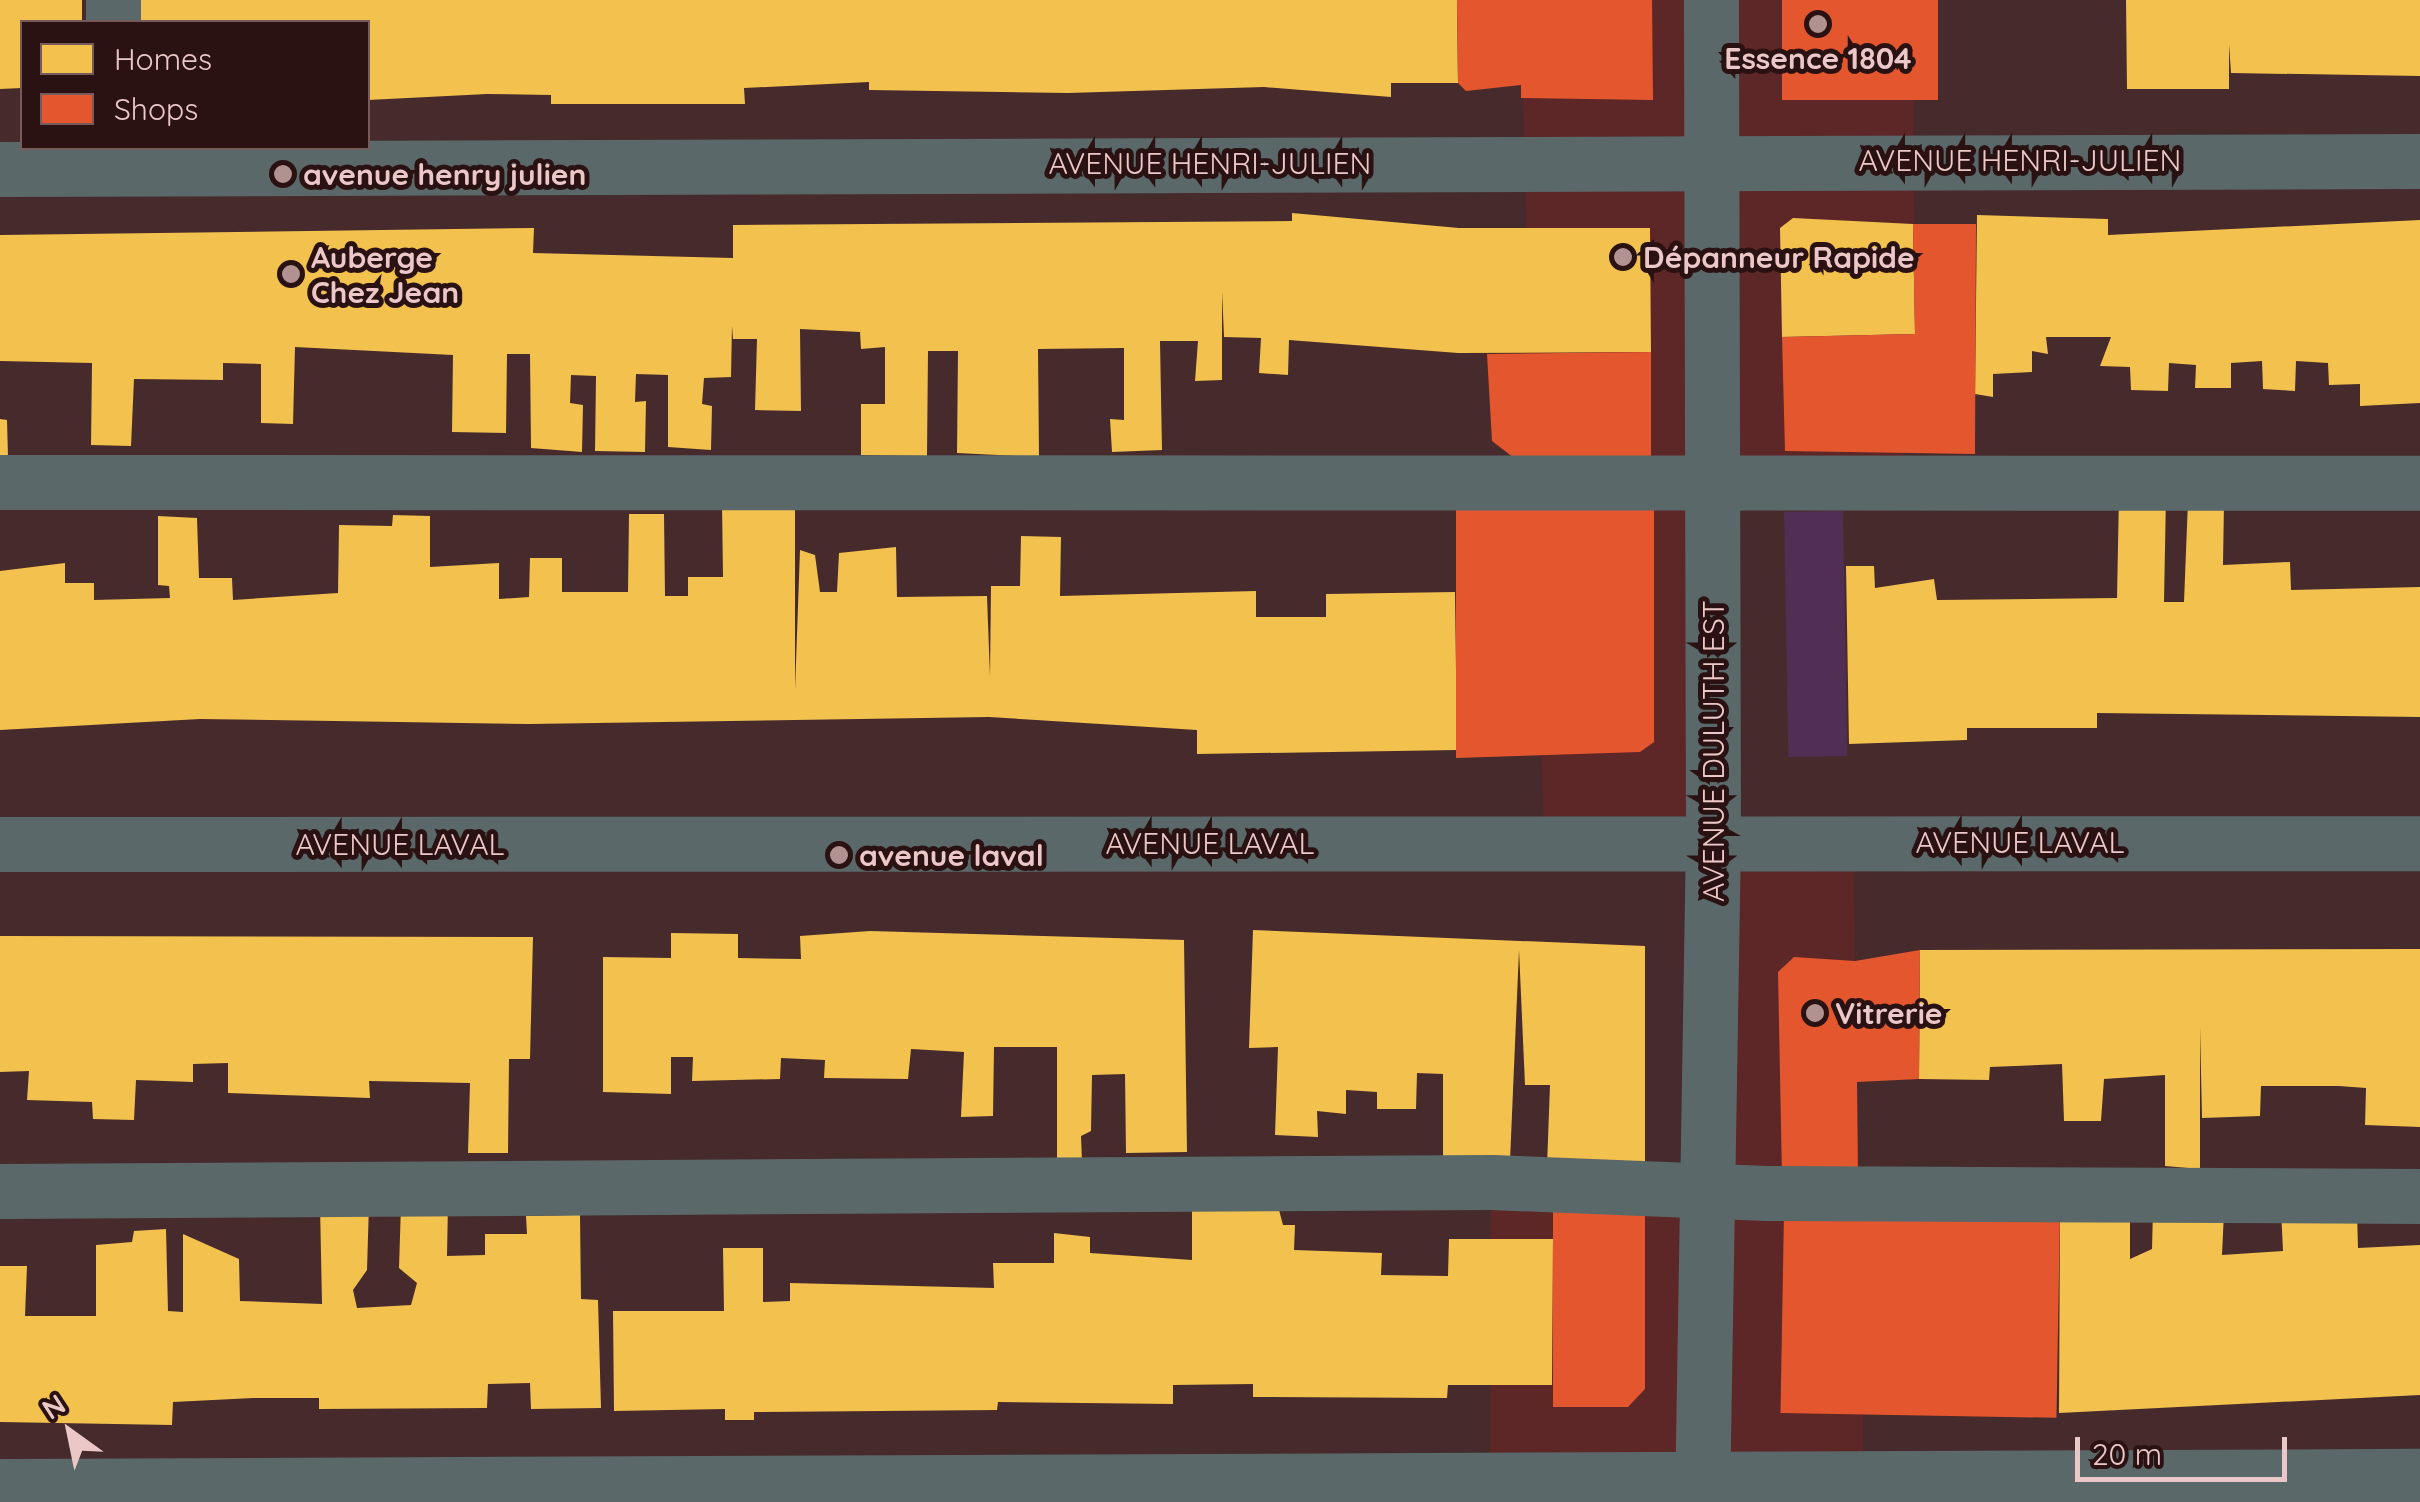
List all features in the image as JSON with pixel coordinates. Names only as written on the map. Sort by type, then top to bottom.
[{"type":"street","name":"AVENUE DULUTH EST","points":[[1702,1488],[1714,842],[1708,161],[1711,0]]},
{"type":"street","name":"AVENUE HENRI-JULIEN","points":[[0,169],[113,159],[2420,160]]},
{"type":"street","points":[[0,482],[2420,483]]},
{"type":"street","name":"AVENUE LAVAL","points":[[0,844],[2420,844]]},
{"type":"street","points":[[0,1191],[1491,1182],[2420,1196]]},
{"type":"street","points":[[0,1486],[1702,1488],[2420,1476]]},
{"type":"shaded area","points":[[1520,0],[1913,0],[1915,334],[1900,486],[1713,481],[1714,841],[1853,842],[1864,1502],[1490,1502],[1491,1182],[1708,1188],[1685,832],[1544,842]]},
{"type":"shaded area","points":[[1843,511],[1847,756],[1788,757],[1784,512]]},
{"type":"building: Homes","points":[[0,0],[82,0],[82,20],[20,20],[20,88],[0,89]]},
{"type":"building: Homes","points":[[133,0],[1457,0],[1458,83],[1391,83],[1391,97],[1264,87],[1068,93],[869,90],[869,82],[744,88],[745,104],[551,104],[551,95],[487,94],[370,100],[370,20],[133,20]]},
{"type":"building: Homes","points":[[2126,0],[2420,0],[2420,76],[2231,73],[2229,44],[2229,89],[2127,89]]},
{"type":"building: Homes","points":[[1292,213],[1459,228],[1650,228],[1651,352],[1458,353],[1289,340],[1288,375],[1259,373],[1261,338],[1224,337],[1222,291],[1222,380],[1195,381],[1198,341],[1160,341],[1162,450],[1112,452],[1110,419],[1124,420],[1124,348],[1038,349],[1039,457],[957,453],[958,351],[928,351],[927,456],[861,455],[861,404],[885,404],[885,347],[861,349],[860,332],[800,329],[801,411],[755,410],[757,339],[733,339],[732,326],[731,377],[704,378],[702,404],[712,406],[711,450],[668,447],[668,375],[636,374],[635,402],[646,401],[645,452],[595,451],[596,376],[571,375],[570,403],[583,405],[582,452],[531,448],[530,354],[507,354],[506,433],[452,432],[453,355],[295,347],[293,424],[261,423],[261,364],[223,363],[223,380],[134,379],[131,446],[91,445],[92,363],[0,361],[0,235],[534,228],[533,253],[733,258],[733,225],[1292,221]]},
{"type":"building: Homes","points":[[1977,215],[2108,219],[2108,235],[2420,220],[2420,403],[2360,406],[2360,384],[2329,385],[2328,363],[2296,361],[2295,391],[2263,389],[2262,361],[2231,363],[2231,388],[2195,388],[2196,365],[2169,363],[2168,391],[2131,390],[2130,367],[2100,366],[2111,337],[2046,337],[2048,354],[2032,351],[2032,372],[1993,374],[1993,397],[1975,394]]},
{"type":"building: Homes","points":[[1793,218],[1913,224],[1915,334],[1782,337],[1780,228]]},
{"type":"building: Homes","points":[[0,419],[7,420],[8,457],[0,457]]},
{"type":"building: Homes","points":[[2119,494],[2166,496],[2164,602],[2184,602],[2188,501],[2224,503],[2223,565],[2290,562],[2291,590],[2420,587],[2420,717],[2097,713],[2097,728],[1967,728],[1967,740],[1849,744],[1846,566],[1874,566],[1875,588],[1934,579],[1937,600],[2117,598]]},
{"type":"building: Homes","points":[[795,501],[795,690],[800,550],[815,555],[820,592],[837,592],[839,553],[896,547],[897,597],[987,596],[990,677],[991,586],[1020,586],[1021,536],[1061,537],[1060,596],[1256,591],[1256,617],[1326,617],[1326,594],[1455,592],[1457,750],[1197,754],[1197,730],[989,717],[529,724],[200,719],[0,730],[0,571],[65,563],[65,583],[94,583],[94,600],[170,598],[169,586],[158,585],[158,516],[197,518],[199,578],[232,578],[233,600],[338,593],[339,525],[392,526],[393,515],[430,516],[430,567],[499,563],[499,599],[529,597],[530,558],[562,558],[562,592],[628,592],[629,514],[664,514],[665,596],[688,596],[688,577],[723,577],[722,502]]},
{"type":"building: Homes","points":[[1253,930],[1645,946],[1645,1171],[1547,1166],[1550,1085],[1525,1085],[1519,950],[1510,1161],[1443,1161],[1443,1074],[1417,1073],[1416,1109],[1377,1109],[1377,1092],[1346,1090],[1346,1114],[1317,1111],[1318,1137],[1275,1135],[1278,1047],[1249,1048]]},
{"type":"building: Homes","points":[[870,931],[1184,940],[1187,1152],[1126,1153],[1125,1074],[1092,1075],[1091,1131],[1081,1136],[1082,1161],[1057,1160],[1057,1047],[994,1047],[993,1116],[961,1117],[964,1052],[911,1049],[908,1079],[824,1078],[825,1060],[781,1058],[780,1079],[692,1081],[693,1057],[671,1057],[671,1094],[603,1092],[603,957],[671,958],[671,933],[738,934],[738,958],[801,959],[800,936]]},
{"type":"building: Homes","points":[[0,936],[533,937],[530,1059],[509,1059],[508,1153],[468,1153],[470,1083],[369,1081],[370,1098],[228,1093],[228,1063],[193,1064],[193,1082],[136,1080],[134,1120],[93,1119],[92,1102],[27,1100],[29,1071],[0,1072]]},
{"type":"building: Homes","points":[[2420,949],[2420,1127],[2365,1125],[2366,1088],[2339,1086],[2261,1086],[2260,1116],[2202,1118],[2200,1027],[2200,1169],[2165,1166],[2165,1075],[2104,1079],[2101,1121],[2064,1121],[2062,1064],[1990,1067],[1989,1080],[1919,1079],[1920,950]]},
{"type":"building: Homes","points":[[1192,1198],[1279,1210],[1283,1225],[1295,1225],[1294,1250],[1382,1253],[1381,1275],[1448,1276],[1449,1239],[1553,1239],[1552,1385],[1448,1385],[1447,1398],[1253,1397],[1253,1384],[1173,1385],[1173,1404],[998,1402],[997,1410],[754,1412],[754,1420],[725,1420],[725,1409],[614,1411],[613,1311],[724,1311],[723,1248],[763,1248],[763,1302],[790,1301],[790,1283],[994,1288],[993,1263],[1054,1263],[1054,1233],[1090,1237],[1090,1253],[1192,1260]]},
{"type":"building: Homes","points":[[369,1204],[367,1270],[353,1290],[357,1308],[411,1305],[417,1283],[399,1268],[401,1205],[448,1204],[447,1256],[485,1255],[485,1234],[527,1234],[526,1216],[580,1215],[581,1299],[598,1300],[601,1408],[531,1409],[530,1383],[488,1384],[487,1408],[319,1409],[319,1398],[253,1398],[173,1402],[172,1425],[0,1422],[0,1266],[27,1266],[25,1316],[96,1316],[96,1245],[132,1242],[134,1231],[166,1229],[168,1311],[183,1312],[183,1234],[239,1259],[240,1301],[322,1304],[320,1205]]},
{"type":"building: Homes","points":[[2153,1209],[2224,1212],[2222,1255],[2283,1251],[2281,1210],[2357,1211],[2358,1248],[2420,1245],[2420,1395],[2059,1413],[2060,1215],[2130,1217],[2130,1259],[2152,1249]]},
{"type":"building: Shops","points":[[1457,0],[1652,0],[1653,100],[1521,98],[1521,85],[1466,91],[1458,83]]},
{"type":"building: Shops","points":[[1782,0],[1938,0],[1938,100],[1782,100]]},
{"type":"building: Shops","points":[[1913,224],[1976,224],[1975,454],[1785,451],[1782,337],[1915,334]]},
{"type":"building: Shops","points":[[1651,352],[1651,459],[1518,461],[1492,441],[1487,354]]},
{"type":"building: Shops","points":[[1456,504],[1654,505],[1654,742],[1640,752],[1456,758]]},
{"type":"building: Shops","points":[[1920,950],[1919,1079],[1857,1082],[1858,1178],[1782,1178],[1778,972],[1794,957],[1855,961]]},
{"type":"building: Shops","points":[[1553,1202],[1645,1202],[1645,1389],[1628,1407],[1553,1407]]},
{"type":"building: Shops","points":[[1784,1212],[2060,1217],[2056,1418],[1780,1413]]},
{"type":"place","name":"Essence 1804","points":[[1818,24]]},
{"type":"place","name":"avenue henry julien","points":[[283,174]]},
{"type":"place","name":"Dépanneur Rapide","points":[[1623,257]]},
{"type":"place","name":"Auberge Chez Jean","points":[[291,274]]},
{"type":"place","name":"avenue laval","points":[[839,855]]},
{"type":"place","name":"Vitrerie","points":[[1815,1013]]}]
